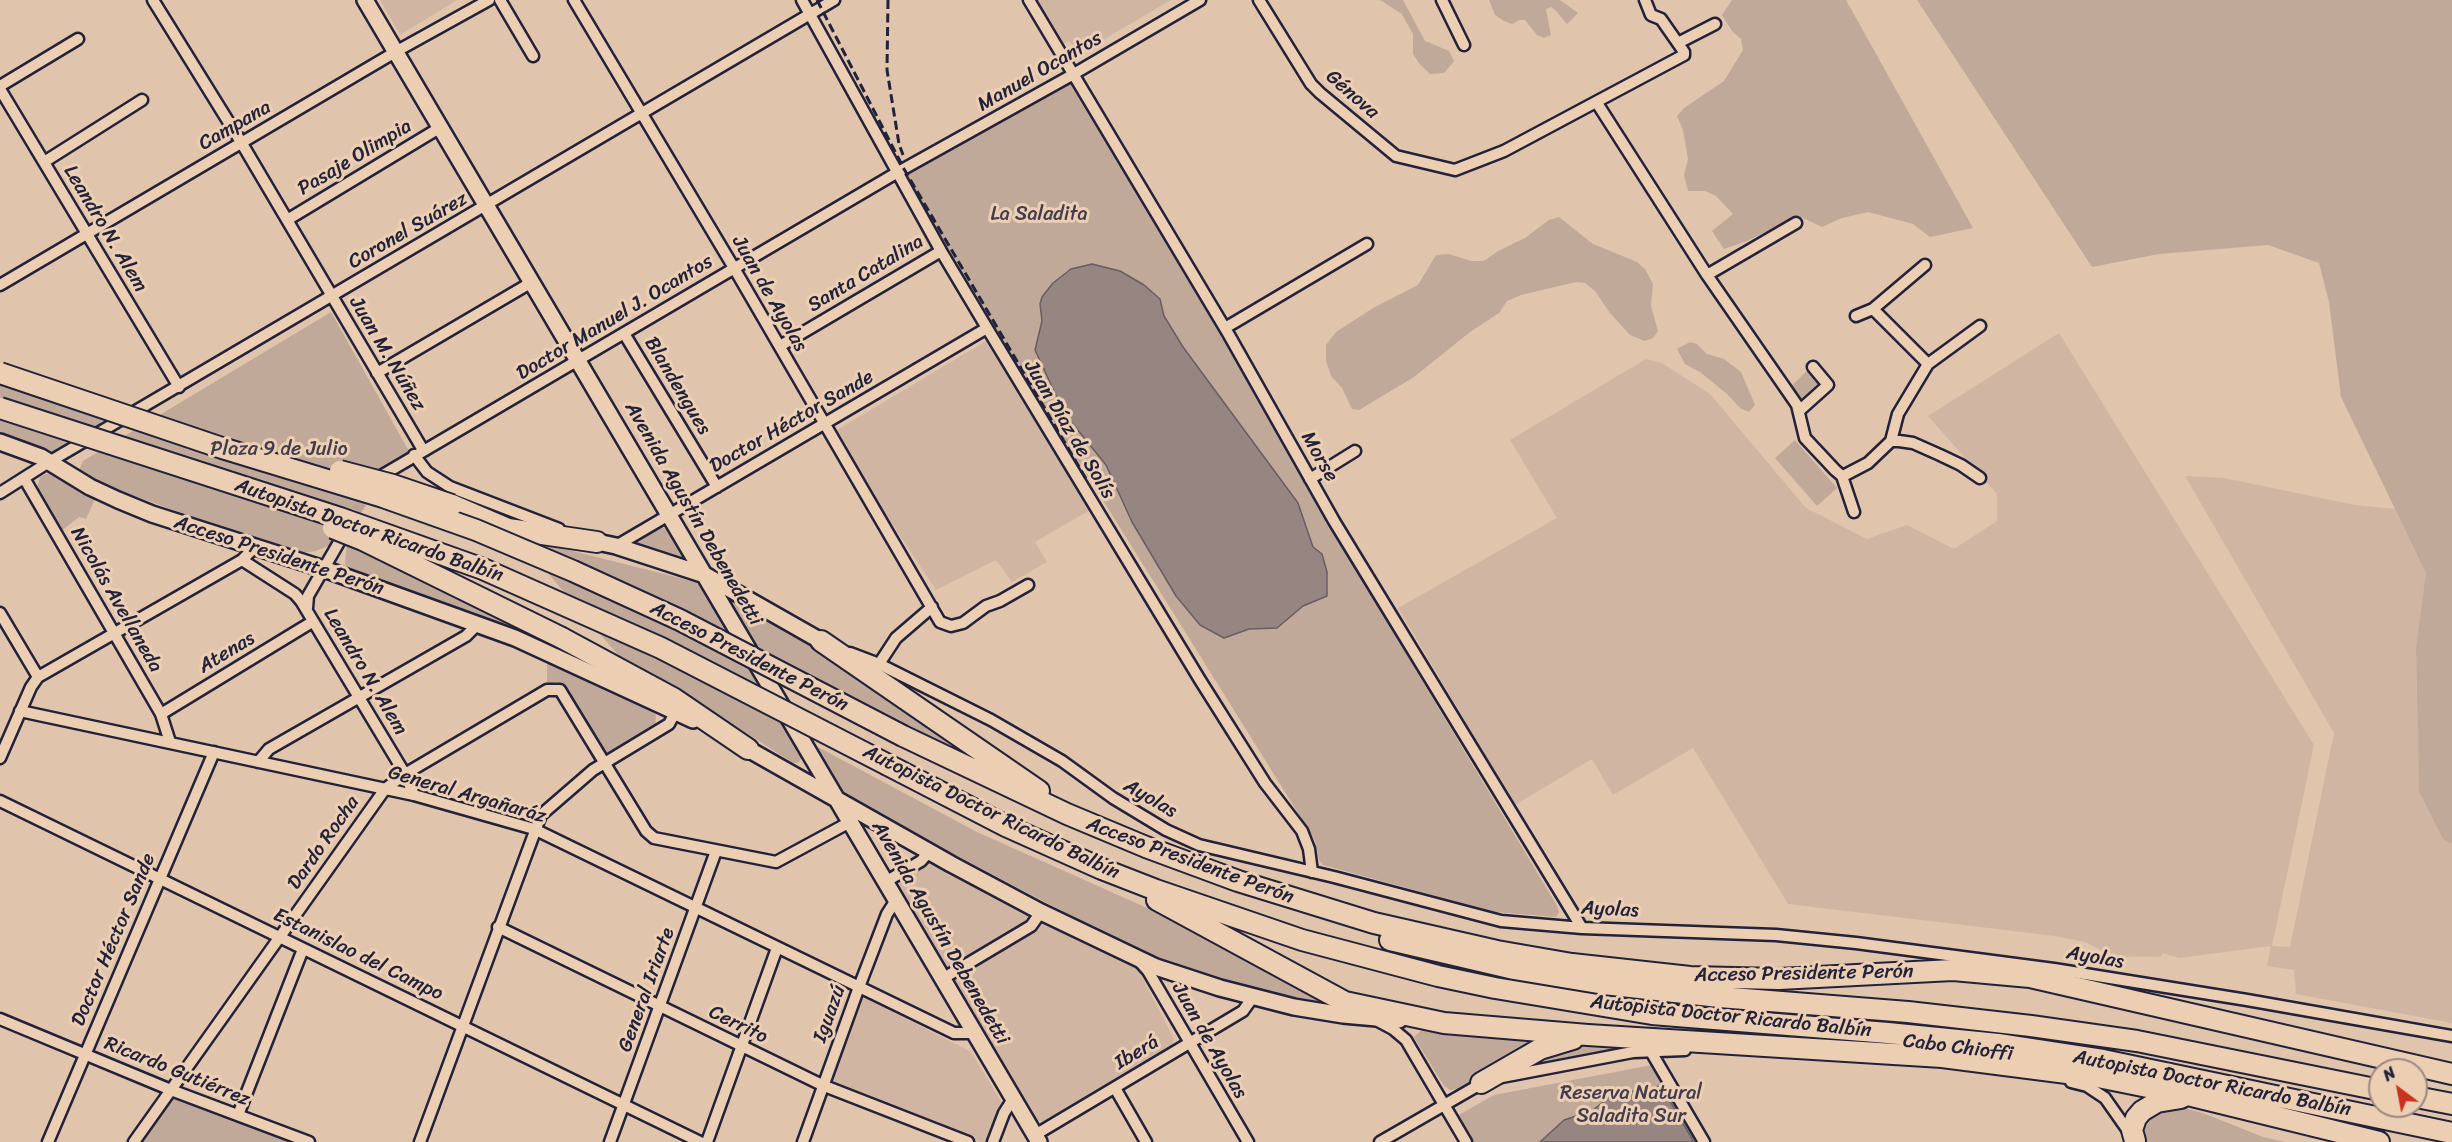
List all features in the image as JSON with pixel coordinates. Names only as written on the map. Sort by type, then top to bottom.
[{"type":"highway","name":"Acceso Presidente Perón","points":[[0,373],[186,436],[383,497],[476,530],[680,620],[900,742],[1119,836],[1238,881],[1374,923],[1497,951],[1572,964],[1690,977],[1779,979],[1958,965],[2030,977],[2452,1074]]},
{"type":"highway","name":"Autopista Doctor Ricardo Balbín","points":[[0,386],[122,428],[361,503],[538,567],[659,622],[900,742],[1031,812],[1196,880],[1273,906],[1428,950],[1514,969],[1604,984],[1719,997],[1908,1012],[2031,1026],[2137,1041],[2368,1088]]},
{"type":"highway","name":"Autopista Doctor Ricardo Balbín","points":[[0,408],[413,542],[528,587],[662,648],[1006,825],[1102,869],[1211,910],[1302,940],[1396,966],[1484,986],[1652,1014],[1899,1034],[1998,1044],[2091,1058],[2452,1133]]},
{"type":"highway","points":[[186,436],[401,487],[452,505],[508,529],[606,544]]},
{"type":"highway","points":[[217,479],[363,540],[561,638],[673,698],[748,749]]},
{"type":"highway","points":[[821,641],[1038,790],[1119,836]]},
{"type":"highway","points":[[1102,869],[1286,972],[1345,1002],[1444,1023]]},
{"type":"highway","name":"Acceso Presidente Perón","points":[[1444,1023],[1588,1035],[1942,1057],[2098,1077],[2192,1096],[2379,1142]]},
{"type":"highway","points":[[1481,1083],[1551,1044],[1588,1035]]},
{"type":"highway","points":[[2135,1141],[2132,1130],[2136,1118],[2142,1111],[2157,1102],[2192,1096]]},
{"type":"highway","points":[[2428,1099],[2452,1104]]},
{"type":"main road","name":"Avenida Agustín Debenedetti","points":[[365,0],[1037,1138]]},
{"type":"main road","name":"Acceso Presidente Perón","points":[[0,442],[49,462],[90,487],[118,500],[324,569],[534,646],[676,711],[835,797],[929,852],[1041,912],[1138,959],[1194,980],[1253,998],[1294,1007],[1372,1019],[1444,1023]]},
{"type":"main road","points":[[606,544],[705,575],[821,641]]},
{"type":"street","name":"Juan M. Núñez","points":[[153,0],[242,142],[377,373],[418,453],[422,467],[450,487],[606,544]]},
{"type":"street","name":"Campana","points":[[0,285],[397,51],[489,0]]},
{"type":"street","points":[[500,0],[533,57]]},
{"type":"street","name":"Juan de Ayolas","points":[[574,0],[780,346],[940,622],[957,626],[986,606],[1028,585]]},
{"type":"street","name":"Juan Díaz de Solís","points":[[802,0],[941,251],[987,328],[1259,774],[1302,831],[1309,849],[1312,872]]},
{"type":"street","name":"Coronel Suárez","points":[[0,494],[49,462],[834,0]]},
{"type":"street","name":"Morse","points":[[1029,0],[1225,328],[1310,479],[1582,928]]},
{"type":"street","name":"Manuel Ocantos","points":[[898,172],[1072,75],[1200,0]]},
{"type":"street","name":"Génova","points":[[1260,0],[1311,84],[1363,126],[1388,151],[1405,159],[1455,170],[1504,151],[1597,103]]},
{"type":"street","points":[[1442,0],[1464,45]]},
{"type":"street","points":[[1645,0],[1651,15],[1661,19],[1684,55],[1597,103],[1707,275],[1799,411],[1805,438],[1842,476],[1854,512]]},
{"type":"street","points":[[1678,43],[1715,24]]},
{"type":"street","points":[[0,87],[78,39]]},
{"type":"street","name":"Leandro N. Alem","points":[[0,87],[4,107],[44,162],[179,387]]},
{"type":"street","points":[[44,162],[142,100]]},
{"type":"street","name":"Pasaje Olimpia","points":[[287,220],[441,128]]},
{"type":"street","name":"Doctor Manuel J. Ocantos","points":[[381,476],[625,335],[898,172]]},
{"type":"street","points":[[1707,275],[1796,223]]},
{"type":"street","points":[[1225,328],[1267,301],[1367,244]]},
{"type":"street","name":"Santa Catalina","points":[[780,346],[941,251]]},
{"type":"street","points":[[1856,316],[1873,309],[1925,265]]},
{"type":"street","points":[[377,373],[532,282]]},
{"type":"street","points":[[1873,309],[1928,364]]},
{"type":"street","points":[[1842,476],[1868,463],[1891,441],[1898,414],[1928,364],[1980,326]]},
{"type":"street","name":"Doctor Héctor Sande","points":[[606,544],[669,514],[717,487],[987,328]]},
{"type":"street","name":"Blandengues","points":[[625,335],[717,487]]},
{"type":"street","points":[[1799,411],[1828,385],[1813,367]]},
{"type":"street","points":[[1891,441],[1913,443],[1961,465],[1980,478]]},
{"type":"street","points":[[1310,479],[1355,451]]},
{"type":"street","name":"Nicolás Avellaneda","points":[[24,478],[161,714],[170,742]]},
{"type":"street","points":[[306,608],[308,596],[342,537]]},
{"type":"street","points":[[0,758],[20,711],[38,677],[242,560],[255,547]]},
{"type":"street","name":"Leandro N. Alem","points":[[242,560],[296,594],[405,774],[414,795]]},
{"type":"street","points":[[879,664],[896,638],[932,607]]},
{"type":"street","points":[[0,613],[38,677]]},
{"type":"street","name":"Atenas","points":[[161,714],[312,622]]},
{"type":"street","points":[[258,762],[269,749],[466,636],[478,624]]},
{"type":"street","name":"Ayolas","points":[[821,641],[879,664],[991,720],[1044,750],[1113,798],[1166,830],[1218,851],[1312,872],[1500,921],[1582,928],[1776,935],[1856,943],[1958,965],[2054,969],[2452,1036]]},
{"type":"street","name":"Dardo Rocha","points":[[134,1142],[385,789],[405,774],[547,690],[560,690],[604,763]]},
{"type":"street","name":"General Argañaráz","points":[[20,711],[414,795],[534,829],[954,1033],[974,1033]]},
{"type":"street","points":[[420,1142],[541,815],[604,763],[669,724],[676,711]]},
{"type":"street","name":"Doctor Héctor Sande","points":[[48,1142],[214,752]]},
{"type":"street","points":[[604,763],[649,835],[770,861],[781,860],[850,822]]},
{"type":"street","name":"Estanislao del Campo","points":[[0,801],[700,1142]]},
{"type":"street","name":"General Iriarte","points":[[610,1142],[697,909],[716,851]]},
{"type":"street","points":[[885,882],[921,861],[929,852]]},
{"type":"street","name":"Iguazú","points":[[803,1142],[822,1085],[887,914],[896,900]]},
{"type":"street","points":[[942,979],[1031,926],[1041,912]]},
{"type":"street","name":"Cerrito","points":[[498,927],[822,1085],[968,1142]]},
{"type":"street","points":[[707,1142],[777,948]]},
{"type":"street","points":[[238,1115],[303,949]]},
{"type":"street","name":"Juan de Ayolas","points":[[1138,959],[1148,971],[1248,1142]]},
{"type":"street","name":"Iberá","points":[[1037,1138],[1114,1088],[1243,1011],[1253,998]]},
{"type":"street","name":"Ricardo Gutiérrez","points":[[0,1019],[171,1090],[309,1142]]},
{"type":"street","points":[[1372,1019],[1393,1029],[1406,1040],[1466,1142]]},
{"type":"street","points":[[1650,1050],[1704,1142]]},
{"type":"street","name":"Cabo Chioffi","points":[[1380,1142],[1481,1083],[1497,1078],[1650,1050],[1923,1061],[2075,1083],[2087,1086],[2105,1098],[2135,1141]]},
{"type":"street","points":[[1114,1088],[1146,1142]]},
{"type":"street","points":[[993,1142],[1004,1113],[1013,1099]]},
{"type":"shaded area","points":[[380,0],[457,0],[400,35]]},
{"type":"shaded area","points":[[1037,0],[1171,0],[1079,54],[1069,41],[1063,44]]},
{"type":"shaded area","points":[[1092,264],[1120,271],[1144,285],[1160,299],[1164,316],[1183,347],[1298,503],[1313,547],[1322,554],[1327,572],[1327,596],[1303,606],[1277,628],[1249,629],[1224,638],[1200,625],[1176,596],[1132,522],[1106,465],[1064,413],[1035,350],[1042,321],[1040,304],[1042,297],[1053,283],[1071,269]]},
{"type":"shaded area","points":[[2059,333],[2314,745],[2272,946],[2290,947],[2334,733],[2185,476],[2224,478],[2355,505],[2395,509],[2427,573],[2416,648],[2419,792],[2443,839],[2452,844],[2452,1023],[2296,994],[2294,970],[2267,966],[2271,946],[2179,958],[2163,953],[2161,957],[2113,956],[2085,942],[2055,936],[1788,904],[1693,748],[1613,795],[1592,759],[1515,805],[1398,608],[1557,518],[1510,440],[1646,359],[1662,363],[1710,394],[1806,508],[1867,539],[1907,525],[1954,549],[1997,521],[1997,494],[1928,416]]},
{"type":"shaded area","points":[[986,341],[1090,510],[1035,542],[1047,562],[1012,582],[996,560],[936,590],[832,433]]},
{"type":"shaded area","points":[[930,863],[1033,919],[1138,969],[1174,1039],[1172,1050],[1042,1122],[1033,1118],[899,890],[899,883]]},
{"type":"shaded area","points":[[862,996],[971,1052],[1002,1103],[988,1142],[980,1142],[829,1084]]},
{"type":"shaded area","points":[[1661,1086],[1694,1142],[1540,1142],[1564,1120],[1592,1111],[1613,1094],[1625,1095],[1638,1089]]},
{"type":"green space","points":[[1380,0],[1403,0],[1425,41],[1449,51],[1454,61],[1444,73],[1430,74],[1419,63],[1413,54],[1413,34],[1402,14]]},
{"type":"green space","points":[[1489,0],[1560,0],[1578,13],[1567,24],[1551,7],[1546,9],[1551,35],[1544,38],[1537,35],[1525,20],[1512,24],[1495,15]]},
{"type":"green space","points":[[1732,0],[1846,0],[1973,228],[1930,237],[1913,224],[1868,212],[1842,218],[1822,227],[1799,216],[1747,241],[1724,249],[1712,231],[1733,214],[1716,196],[1705,191],[1688,191],[1684,175],[1688,159],[1683,130],[1677,116],[1684,108],[1724,81],[1743,50],[1741,39],[1732,31],[1722,15]]},
{"type":"green space","points":[[1917,0],[2452,0],[2452,844],[2443,839],[2419,792],[2416,648],[2426,573],[2341,397],[2329,302],[2319,263],[2268,245],[2159,254],[2092,267]]},
{"type":"green space","name":"La Saladita","points":[[1072,75],[1329,525],[1556,904],[1559,912],[1556,917],[1495,912],[1323,865],[1319,860],[1315,840],[898,172]]},
{"type":"green space","points":[[1559,217],[1593,244],[1637,262],[1645,269],[1653,284],[1651,306],[1658,331],[1653,338],[1645,341],[1630,335],[1610,313],[1595,291],[1585,283],[1576,282],[1521,295],[1507,301],[1499,313],[1470,332],[1414,377],[1359,410],[1352,409],[1342,388],[1331,376],[1326,361],[1326,345],[1336,332],[1373,308],[1418,285],[1436,255],[1449,254],[1471,261],[1484,261],[1498,251],[1525,238],[1549,220]]},
{"type":"green space","name":"Plaza 9 de Julio","points":[[331,312],[410,453],[376,472],[364,487],[335,543],[316,551],[295,554],[77,475],[83,461]]},
{"type":"green space","points":[[1690,342],[1697,344],[1707,354],[1724,359],[1741,372],[1755,405],[1749,412],[1740,408],[1700,372],[1685,364],[1677,349]]},
{"type":"green space","points":[[0,370],[119,410],[60,451],[45,455],[0,436]]},
{"type":"green space","points":[[1807,371],[1819,385],[1803,400],[1791,386]]},
{"type":"green space","points":[[1795,440],[1837,488],[1817,506],[1775,458]]},
{"type":"green space","points":[[52,471],[96,497],[86,519],[79,517],[60,532],[37,488],[40,477]]},
{"type":"green space","points":[[661,527],[666,529],[684,556],[680,560],[630,546]]},
{"type":"green space","points":[[517,537],[696,582],[706,591],[801,754],[798,763],[793,763],[691,697],[618,655]]},
{"type":"green space","points":[[347,543],[548,640],[486,623],[350,573],[345,564]]},
{"type":"green space","points":[[731,598],[768,618],[850,670],[1023,786],[922,738],[753,646],[727,601]]},
{"type":"green space","points":[[547,660],[651,710],[656,715],[655,727],[610,753],[600,750],[564,685],[556,682],[549,685],[547,683]]},
{"type":"green space","points":[[816,746],[977,832],[1174,920],[1333,1007],[1233,982],[1146,955],[843,796]]},
{"type":"green space","points":[[1421,1031],[1533,1042],[1534,1044],[1460,1089],[1450,1090],[1444,1086],[1414,1037]]},
{"type":"green space","points":[[1566,1045],[1632,1047],[1517,1070]]},
{"type":"green space","name":"Reserva Natural Saladita Sur","points":[[1652,1065],[1697,1142],[1473,1142],[1457,1116],[1494,1095]]},
{"type":"green space","points":[[171,1090],[309,1142],[134,1142]]},
{"type":"green space","points":[[2179,1106],[2263,1137],[2285,1142],[2139,1142],[2143,1120],[2149,1113]]},
{"type":"tunnel","points":[[349,524],[370,488]]},
{"type":"railway","points":[[817,0],[904,169],[1088,482]]},
{"type":"railway","points":[[888,0],[887,70],[899,144],[903,155]]}]
